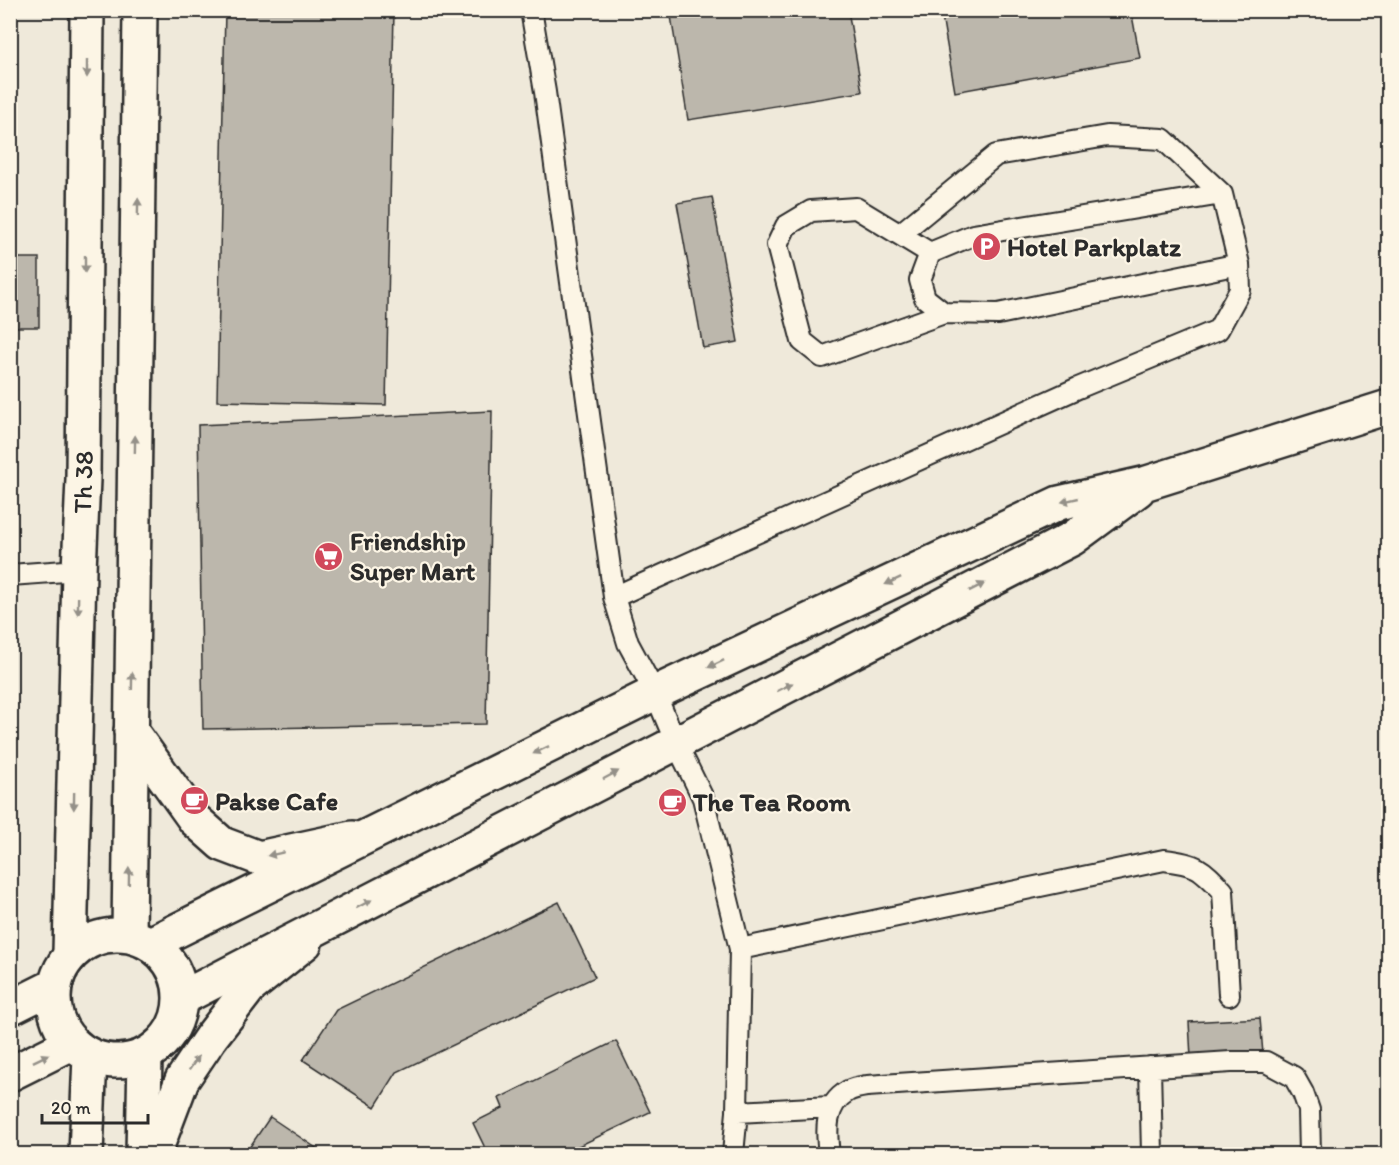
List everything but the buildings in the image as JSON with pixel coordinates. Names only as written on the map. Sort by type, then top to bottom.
[{"type":"main road","name":"Th 38","points":[[70,954],[79,570],[84,478],[87,10]]},
{"type":"main road","name":"Th 38","points":[[140,10],[131,731],[140,939]]},
{"type":"main road","points":[[140,939],[374,833],[655,693],[1059,503],[1147,483],[1389,407]]},
{"type":"main road","points":[[84,478],[135,476]]},
{"type":"main road","points":[[182,998],[1073,537],[1147,483]]},
{"type":"main road","points":[[131,731],[195,820],[222,844],[259,858],[374,833]]},
{"type":"main road","points":[[154,1155],[182,1080],[236,1004],[249,988],[335,919]]},
{"type":"main road","points":[[10,1074],[81,1049],[121,1062],[145,1056],[171,1032],[182,998],[174,968],[140,939],[106,934],[86,942],[70,954],[54,986],[56,1016],[81,1049],[86,1155]]},
{"type":"main road","points":[[10,1008],[54,986]]},
{"type":"main road","points":[[143,1155],[145,1056]]},
{"type":"lane","points":[[531,10],[545,92],[614,597],[628,643],[655,693],[703,798],[740,949],[737,1112],[733,1155]]},
{"type":"lane","points":[[614,597],[1078,388],[1218,330],[1240,290],[1239,264],[1222,194],[1163,139],[1107,136],[996,155],[900,234]]},
{"type":"lane","points":[[944,314],[926,298],[920,280],[930,253],[974,235],[1222,194]]},
{"type":"lane","points":[[930,253],[856,208],[811,211],[786,226],[777,245],[802,341],[822,357],[944,314],[998,314],[1239,264]]},
{"type":"lane","points":[[10,575],[79,570]]},
{"type":"lane","points":[[740,949],[1164,861],[1192,864],[1223,891],[1229,995]]},
{"type":"lane","points":[[829,1155],[826,1131],[831,1107],[848,1091],[867,1086],[1150,1067],[1266,1062],[1294,1077],[1309,1110],[1310,1155]]},
{"type":"lane","points":[[1150,1067],[1152,1155]]},
{"type":"lane","points":[[737,1112],[831,1107]]},
{"type":"place","name":"Hotel Parkplatz","points":[[986,247]]},
{"type":"place","name":"Friendship Super Mart","points":[[329,556]]},
{"type":"place","name":"Pakse Cafe","points":[[194,801]]},
{"type":"place","name":"The Tea Room","points":[[672,802]]}]
